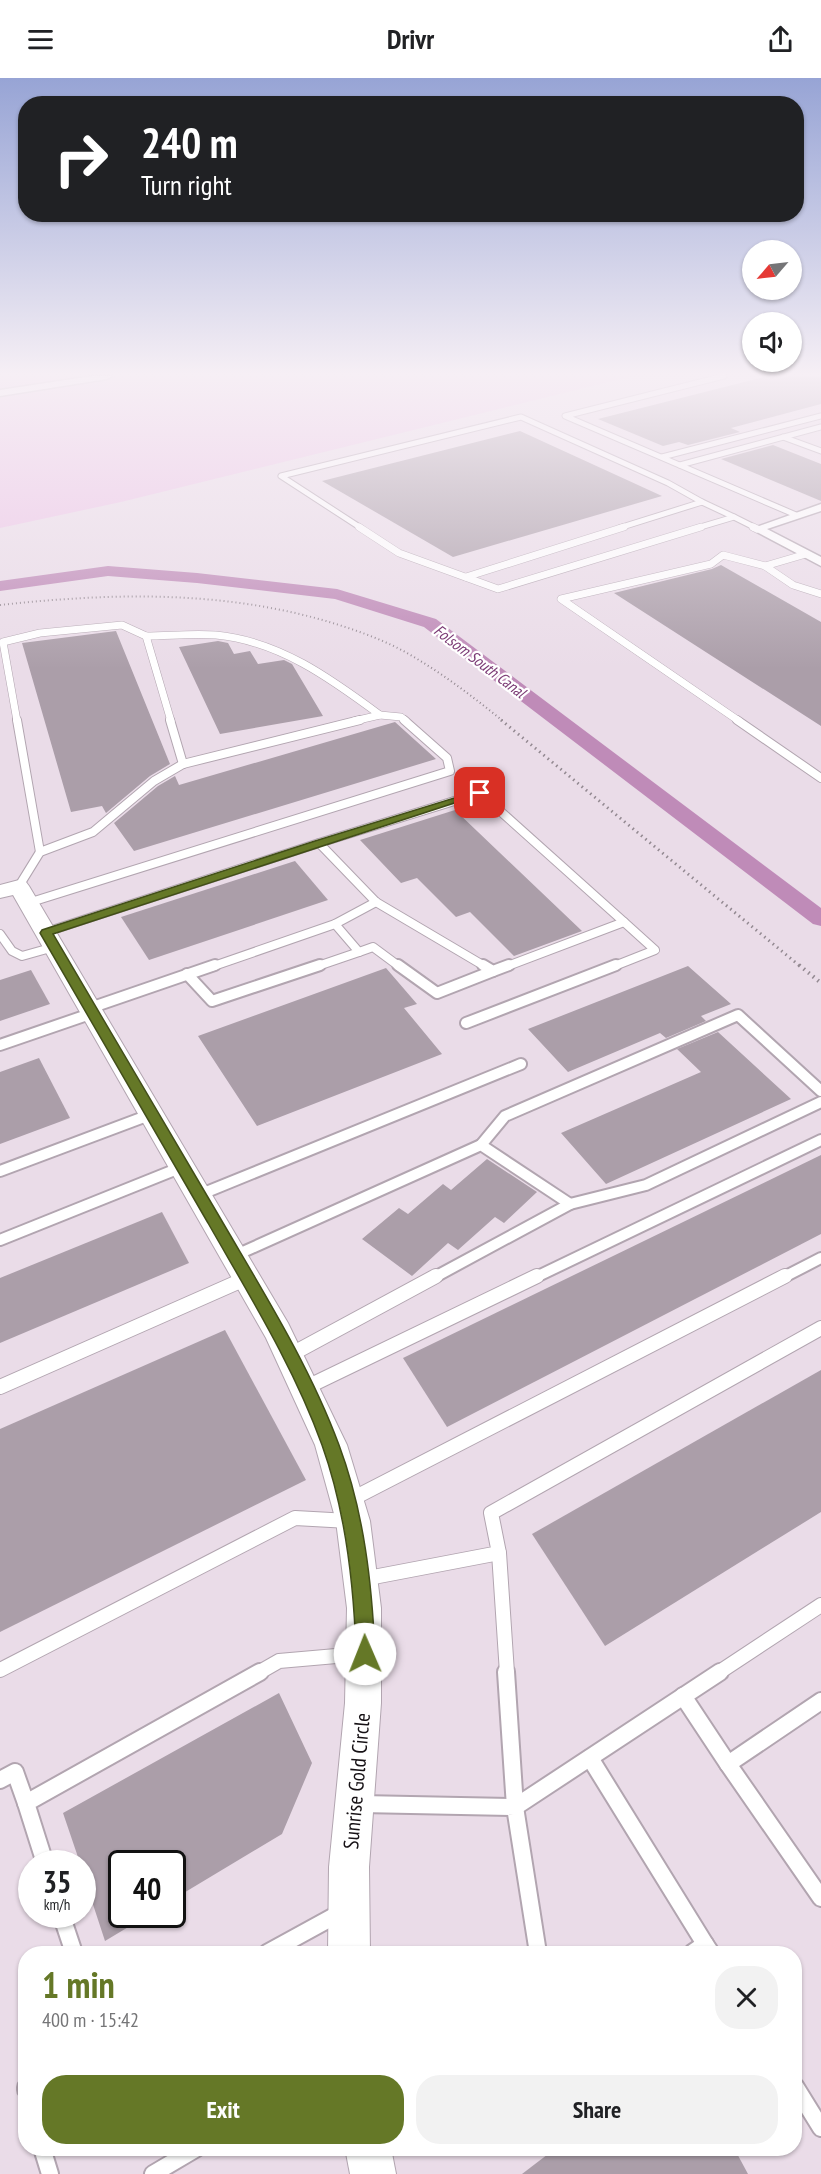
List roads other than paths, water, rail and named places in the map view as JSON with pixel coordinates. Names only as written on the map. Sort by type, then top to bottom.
[{"type":"street","points":[[758,529],[821,507]]},
{"type":"street","points":[[758,529],[821,562]]},
{"type":"street","name":"Sunrise Gold Circle","points":[[10,891],[50,940],[183,1167],[290,1355],[331,1446],[350,1511],[361,1579],[365,1654],[349,1867],[349,1946]]},
{"type":"street","points":[[370,2156],[373,2174]]},
{"type":"lane","points":[[291,474],[282,476],[399,553],[498,589],[734,517]]},
{"type":"lane","points":[[648,474],[758,529]]},
{"type":"lane","points":[[700,474],[796,515]]},
{"type":"lane","points":[[466,577],[702,502]]},
{"type":"lane","points":[[765,566],[806,554]]},
{"type":"lane","points":[[821,594],[793,585],[765,566],[723,555],[711,564],[561,599],[821,778]]},
{"type":"lane","points":[[40,852],[3,642],[40,633],[122,625],[146,636],[224,635],[272,647],[311,664],[380,715]]},
{"type":"lane","points":[[146,636],[183,764]]},
{"type":"lane","points":[[380,715],[401,717],[447,758],[450,771],[10,891],[40,852],[93,832],[154,781],[183,764],[380,715]]},
{"type":"lane","points":[[0,934],[12,954],[20,957],[50,940],[319,843],[480,793],[655,950],[466,1023]]},
{"type":"lane","points":[[319,843],[376,902],[493,971]]},
{"type":"lane","points":[[0,1045],[187,974],[335,924],[376,902]]},
{"type":"lane","points":[[187,974],[212,1001],[373,947],[437,993],[624,922]]},
{"type":"lane","points":[[335,924],[359,952]]},
{"type":"lane","points":[[0,1387],[482,1144],[505,1116],[738,1015],[821,1090]]},
{"type":"lane","points":[[199,1195],[521,1064]]},
{"type":"lane","points":[[290,1355],[570,1204],[646,1185],[821,1102]]},
{"type":"lane","points":[[0,1172],[152,1114]]},
{"type":"lane","points":[[305,1388],[821,1140]]},
{"type":"lane","points":[[482,1144],[570,1204]]},
{"type":"lane","points":[[0,1240],[183,1167]]},
{"type":"lane","points":[[0,1670],[295,1518],[350,1511],[821,1257]]},
{"type":"lane","points":[[537,1946],[515,1807],[499,1553],[491,1513],[821,1328]]},
{"type":"lane","points":[[361,1579],[499,1553]]},
{"type":"lane","points":[[355,1804],[515,1807],[821,1605]]},
{"type":"lane","points":[[26,1803],[279,1661],[365,1654]]},
{"type":"lane","points":[[683,1696],[821,1898]]},
{"type":"lane","points":[[728,1764],[821,1701]]},
{"type":"lane","points":[[590,1758],[701,1946]]},
{"type":"lane","points":[[0,1780],[15,1772],[41,1850]]},
{"type":"lane","points":[[280,1946],[349,1908]]},
{"type":"lane","points":[[66,1928],[72,1946]]},
{"type":"lane","points":[[802,2097],[821,2128]]},
{"type":"lane","points":[[44,2156],[50,2174]]},
{"type":"lane","points":[[153,2174],[183,2156]]},
{"type":"waterway","name":"Folsom South Canal","points":[[0,586],[108,571],[197,578],[337,594],[430,623],[821,919]]}]
